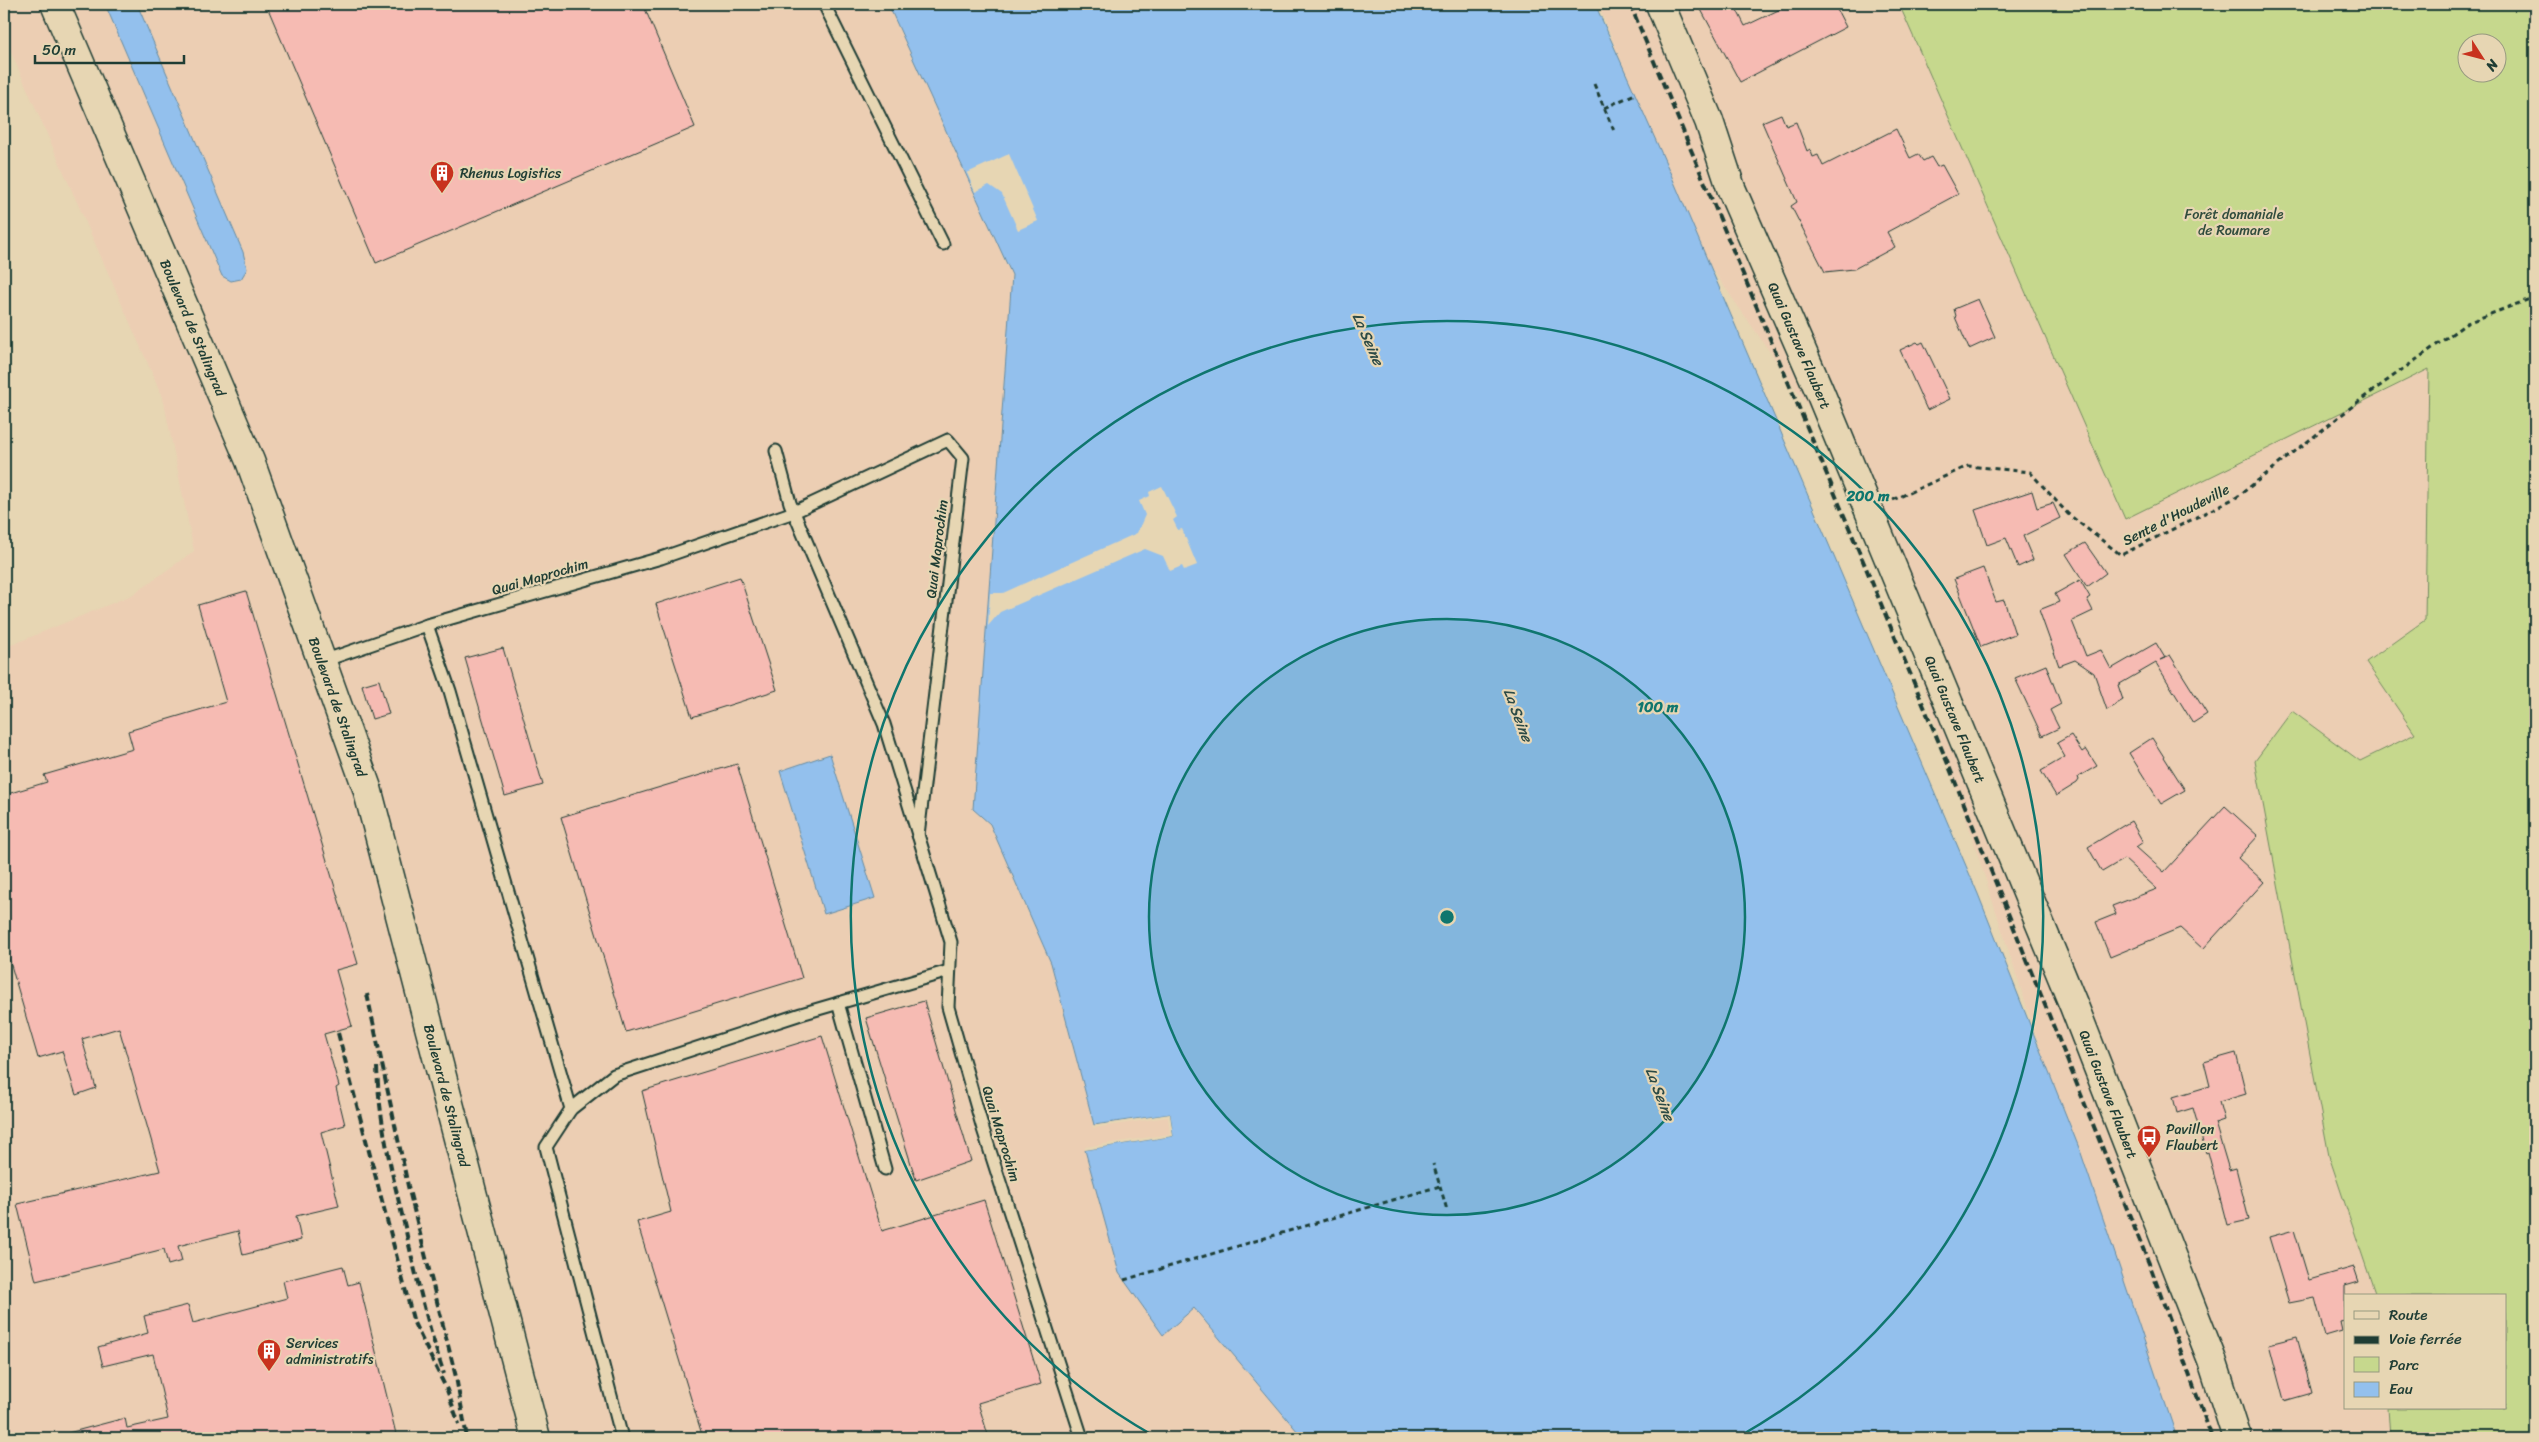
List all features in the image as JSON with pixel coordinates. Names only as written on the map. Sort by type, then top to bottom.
[{"type":"main road","name":"Boulevard de Stalingrad","points":[[55,4],[250,461],[367,788],[536,1438]]},
{"type":"main road","name":"Quai Gustave Flaubert","points":[[1660,4],[1709,121],[1731,188],[1819,390],[2074,1006],[2212,1360],[2237,1438]]},
{"type":"lane","points":[[824,4],[943,244]]},
{"type":"lane","name":"Quai Maprochim","points":[[323,661],[427,625],[661,558],[794,512],[948,440],[963,458],[918,835]]},
{"type":"lane","name":"Quai Maprochim","points":[[776,451],[794,512],[884,724],[951,942],[948,1007],[986,1139],[1082,1438]]},
{"type":"lane","points":[[427,625],[450,691],[571,1109]]},
{"type":"lane","points":[[622,1438],[546,1147],[571,1109],[614,1075],[838,1003],[949,971]]},
{"type":"lane","points":[[838,1003],[885,1169]]},
{"type":"path","points":[[1594,84],[1614,131]]},
{"type":"path","points":[[1604,108],[1635,94]]},
{"type":"path","name":"Sente d'Houdeville","points":[[1893,500],[1968,466],[2030,472],[2068,514],[2121,554],[2237,498],[2363,398],[2467,323],[2535,297]]},
{"type":"path","points":[[1433,1164],[1447,1210]]},
{"type":"path","points":[[1124,1280],[1440,1186]]},
{"type":"shaded area","points":[[4,4],[888,4],[1012,275],[973,809],[990,824],[1051,963],[1094,1125],[1170,1114],[1194,1307],[1303,1438],[4,1438],[4,648],[132,595],[194,551],[163,398],[4,36]]},
{"type":"shaded area","points":[[1598,4],[1899,4],[2125,519],[2429,369],[2425,620],[2366,662],[2416,734],[2360,761],[2292,711],[2329,1156],[2375,1294],[2344,1294],[2344,1410],[2388,1410],[2390,1438],[2158,1438],[2150,1389],[1855,474],[1692,240]]},
{"type":"green space","name":"Forêt domaniale de Roumare","points":[[1899,4],[2535,4],[2535,1438],[2390,1438],[2388,1410],[2506,1410],[2506,1294],[2375,1294],[2329,1156],[2255,761],[2292,711],[2360,761],[2415,734],[2366,662],[2425,620],[2429,369],[2125,519]]},
{"type":"water","points":[[105,4],[137,4],[243,252],[247,269],[241,279],[231,281],[222,276]]},
{"type":"water","name":"La Seine","points":[[888,4],[1595,4],[1669,170],[1978,894],[2081,1153],[2177,1438],[1303,1438],[1194,1308],[1163,1335],[1119,1273],[1085,1150],[1173,1136],[1170,1114],[1094,1125],[1051,963],[990,824],[973,809],[1012,275]]},
{"type":"water","points":[[830,754],[875,898],[824,914],[780,771]]},
{"type":"pier","points":[[1009,154],[1038,221],[1018,230],[1002,194],[989,185],[975,192],[967,173]]},
{"type":"pier","points":[[1162,486],[1177,517],[1173,520],[1178,530],[1182,529],[1197,565],[1184,570],[1182,566],[1170,571],[1163,556],[1145,549],[1000,612],[988,626],[990,593],[1003,593],[1137,533],[1145,515],[1139,501],[1150,496],[1149,492]]},
{"type":"pier","points":[[1170,1114],[1173,1136],[1085,1150],[1085,1147],[1170,1134],[1168,1117],[1094,1128],[1092,1126]]},
{"type":"building","name":"Rhenus Logistics","points":[[266,4],[643,4],[695,127],[376,263]]},
{"type":"building","points":[[1698,4],[1734,4],[1745,26],[1791,4],[1834,4],[1846,27],[1740,82]]},
{"type":"building","points":[[1781,114],[1786,126],[1796,122],[1807,151],[1810,149],[1813,157],[1818,155],[1823,166],[1896,129],[1910,158],[1918,154],[1923,161],[1931,157],[1937,167],[1942,165],[1958,194],[1887,232],[1895,247],[1854,269],[1825,272],[1791,206],[1797,202],[1762,122]]},
{"type":"building","points":[[1978,299],[1995,337],[1969,349],[1955,317],[1954,309]]},
{"type":"building","points":[[1917,342],[1919,344],[1923,342],[1950,399],[1927,410],[1900,350]]},
{"type":"building","points":[[2032,491],[2037,508],[2053,503],[2060,518],[2023,536],[2033,560],[2018,567],[2006,538],[1987,545],[1975,510]]},
{"type":"building","points":[[2085,543],[2106,573],[2087,587],[2066,554]]},
{"type":"building","points":[[1983,568],[1996,602],[2004,600],[2015,634],[1981,647],[1954,579]]},
{"type":"building","points":[[740,577],[777,690],[692,717],[656,604]]},
{"type":"building","points":[[2080,580],[2090,597],[2087,599],[2093,611],[2072,621],[2086,656],[2101,650],[2111,669],[2156,643],[2165,658],[2170,655],[2207,714],[2193,723],[2156,663],[2118,685],[2123,700],[2107,710],[2094,673],[2075,660],[2059,666],[2039,610],[2059,602],[2055,594]]},
{"type":"building","points":[[246,591],[358,964],[336,970],[352,1026],[324,1034],[339,1086],[336,1088],[345,1125],[321,1132],[339,1206],[296,1216],[301,1240],[243,1255],[238,1231],[178,1246],[182,1261],[168,1265],[164,1249],[36,1281],[17,1204],[160,1171],[119,1028],[82,1039],[96,1088],[76,1095],[62,1051],[38,1058],[4,941],[4,795],[47,782],[44,775],[133,749],[128,731],[226,702],[198,605]]},
{"type":"building","points":[[503,648],[543,785],[505,796],[465,658]]},
{"type":"building","points":[[2046,665],[2061,704],[2050,710],[2059,728],[2042,736],[2015,678]]},
{"type":"building","points":[[379,680],[389,714],[372,719],[362,685]]},
{"type":"building","points":[[2071,735],[2082,752],[2086,749],[2097,766],[2078,777],[2077,783],[2056,796],[2041,771],[2065,757],[2057,743]]},
{"type":"building","points":[[2152,738],[2185,790],[2161,804],[2129,753]]},
{"type":"building","points":[[737,764],[802,978],[626,1032],[561,817]]},
{"type":"building","points":[[2225,806],[2258,836],[2238,858],[2264,882],[2203,949],[2180,928],[2110,957],[2096,922],[2116,914],[2112,906],[2157,889],[2124,859],[2102,872],[2088,847],[2131,821],[2143,842],[2136,847],[2164,872]]},
{"type":"building","points":[[924,1001],[971,1161],[916,1180],[866,1018]]},
{"type":"building","points":[[822,1036],[882,1231],[984,1200],[1041,1384],[978,1403],[989,1438],[703,1438],[637,1222],[671,1212],[642,1091]]},
{"type":"building","points":[[2236,1053],[2246,1094],[2219,1102],[2224,1120],[2215,1123],[2229,1170],[2236,1168],[2249,1220],[2227,1225],[2208,1152],[2206,1153],[2193,1108],[2177,1113],[2173,1097],[2210,1086],[2204,1062]]},
{"type":"building","points":[[2294,1230],[2309,1280],[2354,1267],[2359,1282],[2345,1286],[2344,1321],[2340,1322],[2342,1331],[2325,1336],[2315,1298],[2289,1303],[2269,1237]]},
{"type":"building","name":"Services administratifs","points":[[343,1266],[348,1285],[359,1282],[397,1438],[69,1438],[68,1433],[125,1418],[127,1428],[168,1419],[153,1354],[103,1366],[98,1347],[148,1333],[144,1316],[188,1305],[193,1323],[287,1298],[283,1281]]},
{"type":"building","points":[[2297,1337],[2312,1393],[2284,1401],[2269,1344]]},
{"type":"railway","points":[[1630,4],[1948,764],[2152,1271],[2212,1438]]},
{"type":"railway","points":[[367,994],[408,1186],[456,1377],[467,1438]]},
{"type":"railway","points":[[338,1033],[414,1323],[447,1390],[459,1424]]},
{"type":"railway","points":[[377,1067],[380,1108],[391,1168],[413,1264],[444,1374]]},
{"type":"place","name":"Rhenus Logistics","points":[[442,194]]},
{"type":"place","name":"Pavillon Flaubert","points":[[2149,1158]]},
{"type":"place","name":"Services administratifs","points":[[269,1372]]}]
